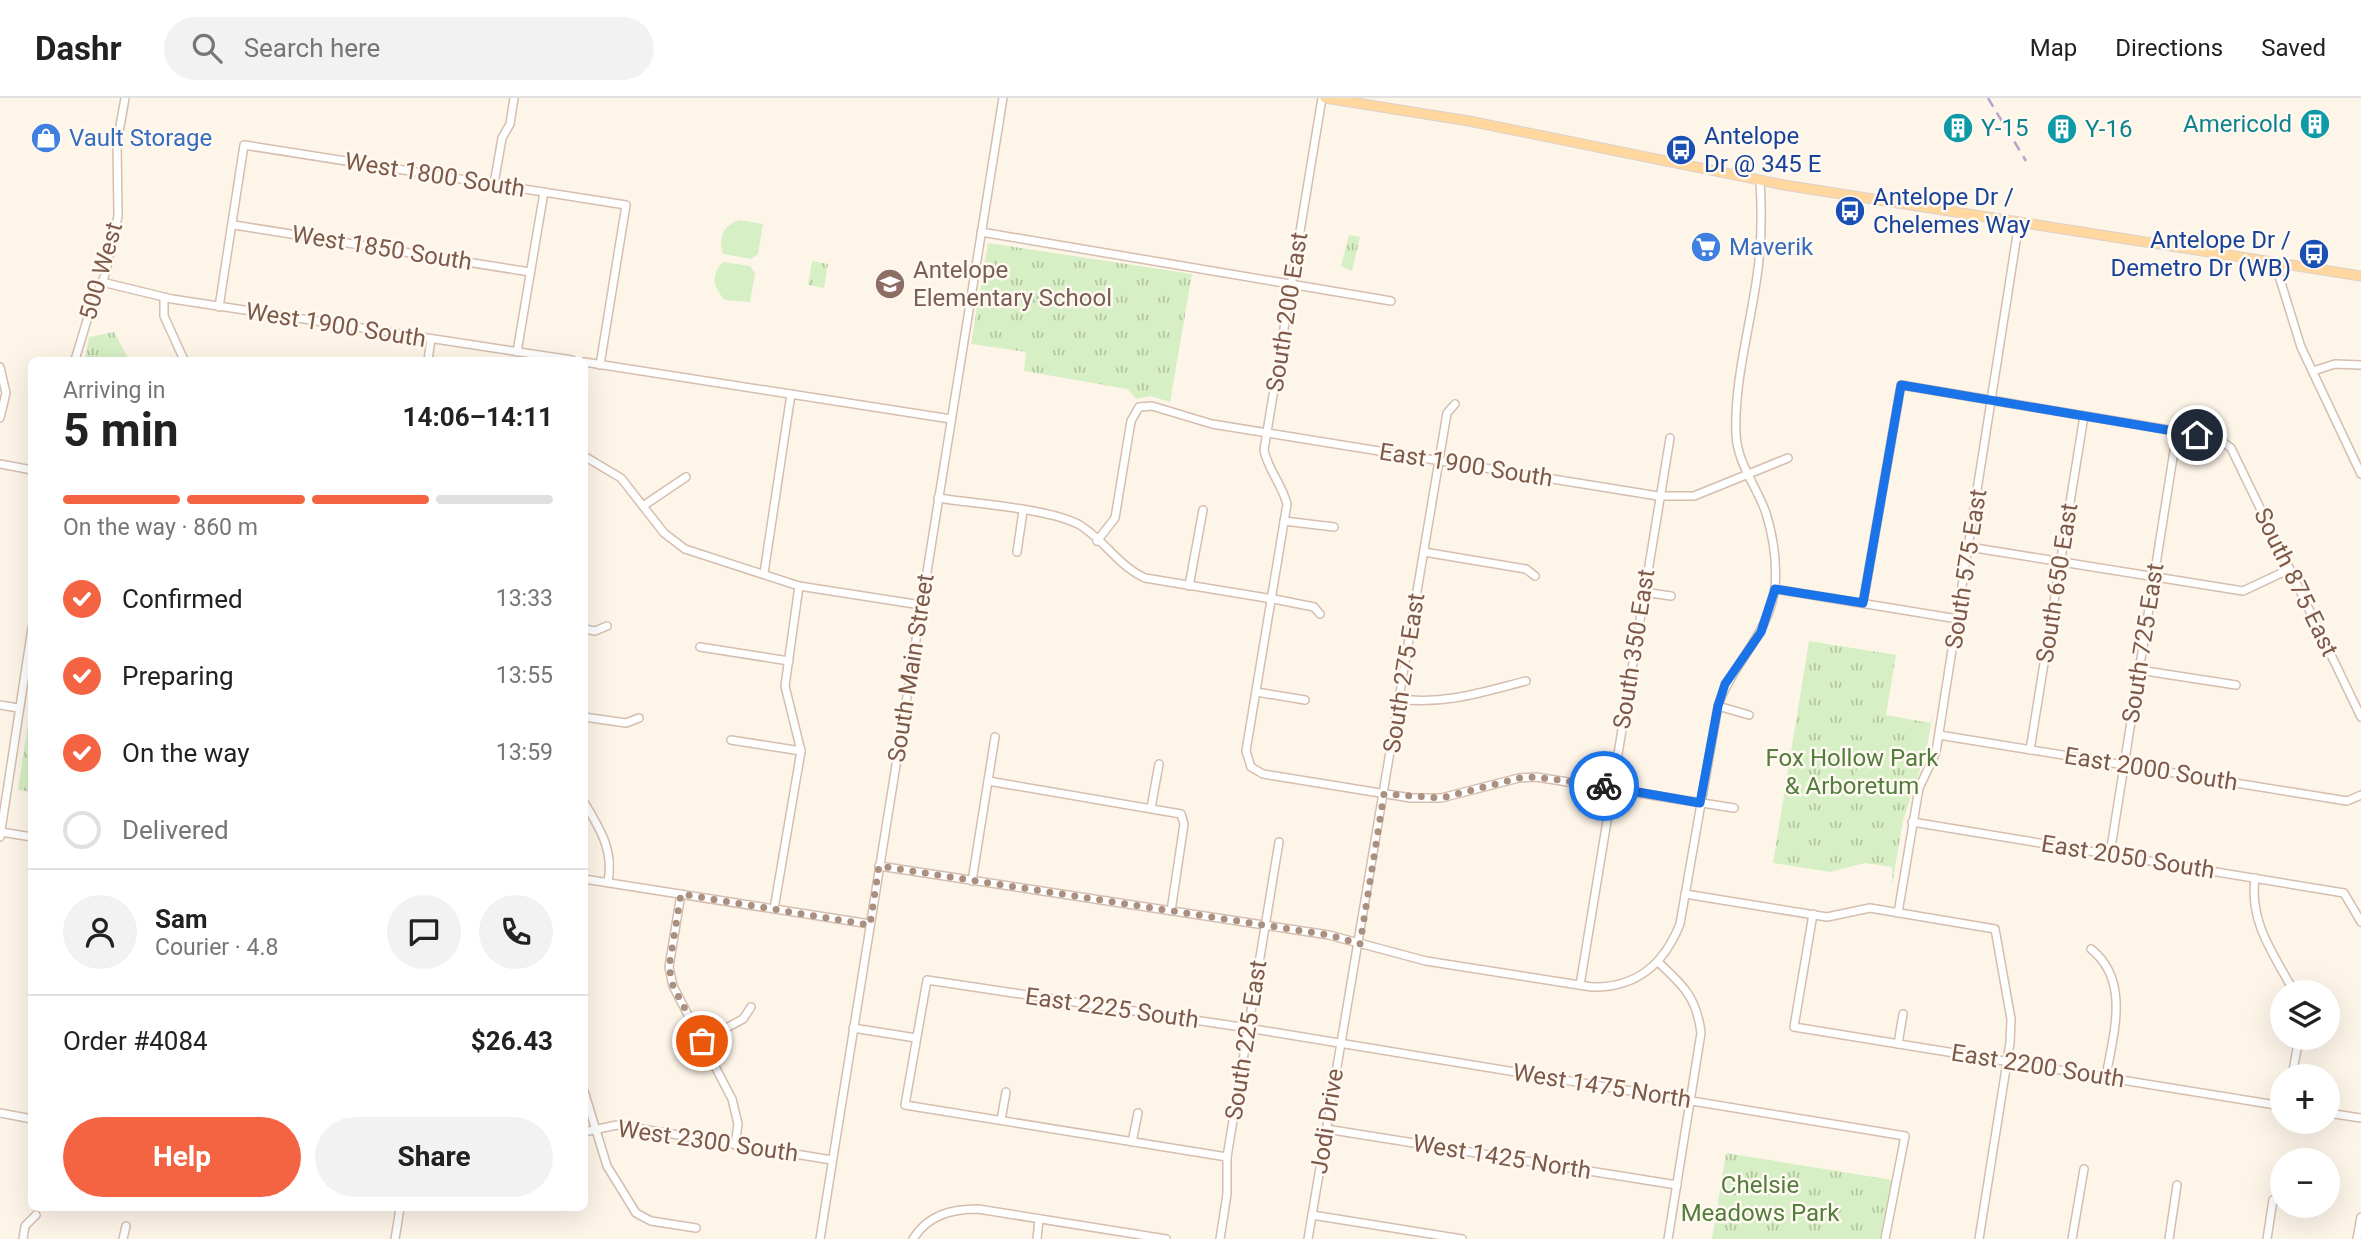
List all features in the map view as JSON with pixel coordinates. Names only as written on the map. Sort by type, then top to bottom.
[{"type":"main road","points":[[1324,98],[1469,121],[1760,180],[2361,276]]},
{"type":"street","name":"500 West","points":[[76,357],[91,307],[102,282],[118,216],[117,143],[125,98]]},
{"type":"street","points":[[494,184],[502,138],[510,124],[514,98]]},
{"type":"street","name":"South Main Street","points":[[820,1239],[1003,98]]},
{"type":"street","name":"South 200 East","points":[[1324,98],[1264,450],[1267,463],[1283,488],[1287,504],[1246,751],[1251,767],[1263,774],[1384,794]]},
{"type":"street","name":"West 1800 South","points":[[234,225],[236,189],[244,145],[626,205],[600,365]]},
{"type":"street","points":[[879,866],[1329,935],[1448,965],[1580,985],[1620,985],[1635,979],[1658,962],[1672,944],[1680,924],[1718,706],[1725,684],[1761,632],[1775,589],[1775,560],[1766,512],[1747,475],[1736,438],[1736,407],[1763,228],[1760,180]]},
{"type":"street","points":[[517,352],[544,192]]},
{"type":"street","name":"South 575 East","points":[[1898,913],[1919,788],[1936,752],[1939,735],[2019,222]]},
{"type":"street","points":[[219,307],[234,225]]},
{"type":"street","name":"West 1850 South","points":[[234,225],[530,272]]},
{"type":"street","points":[[981,232],[1391,300]]},
{"type":"street","points":[[2275,263],[2298,338],[2361,474]]},
{"type":"street","name":"West 1900 South","points":[[102,282],[164,298],[551,357]]},
{"type":"street","points":[[164,298],[164,316],[183,357]]},
{"type":"street","points":[[428,357],[431,339]]},
{"type":"street","points":[[588,363],[951,419]]},
{"type":"street","points":[[2313,371],[2335,363],[2361,365]]},
{"type":"street","points":[[0,367],[6,393],[0,418]]},
{"type":"street","points":[[1863,603],[1901,385],[2177,432]]},
{"type":"street","points":[[764,573],[791,394]]},
{"type":"street","name":"South 275 East","points":[[1360,944],[1447,413],[1455,404]]},
{"type":"street","name":"East 1900 South","points":[[1097,541],[1115,518],[1131,421],[1139,407],[1152,406],[1212,424],[1658,496],[1694,496],[1788,458]]},
{"type":"street","name":"South 650 East","points":[[2030,750],[2084,416]]},
{"type":"street","name":"South 875 East","points":[[2177,432],[2217,438],[2231,447],[2361,717]]},
{"type":"street","name":"South 725 East","points":[[2109,854],[2177,432]]},
{"type":"street","name":"South 350 East","points":[[1580,985],[1658,496],[1670,438]]},
{"type":"street","points":[[588,458],[621,478],[664,533],[685,548],[800,586],[921,605]]},
{"type":"street","points":[[0,464],[28,469]]},
{"type":"street","points":[[643,506],[686,477]]},
{"type":"street","points":[[938,498],[1071,521],[1129,571],[1145,578],[1271,598],[1314,607],[1320,614]]},
{"type":"street","points":[[1189,586],[1203,510]]},
{"type":"street","points":[[1017,552],[1023,512]]},
{"type":"street","points":[[1284,521],[1334,527]]},
{"type":"street","points":[[1969,547],[2243,591],[2290,569]]},
{"type":"street","points":[[1424,552],[1526,569],[1535,576]]},
{"type":"street","points":[[774,909],[801,751],[785,686],[800,586]]},
{"type":"street","points":[[1775,589],[1958,618]]},
{"type":"street","points":[[1643,592],[1671,596]]},
{"type":"street","points":[[588,630],[595,631],[607,626]]},
{"type":"street","points":[[700,647],[789,661]]},
{"type":"street","points":[[28,651],[0,834],[28,837]]},
{"type":"street","points":[[2139,670],[2236,685]]},
{"type":"street","points":[[1400,699],[1428,703],[1449,701],[1526,681]]},
{"type":"street","points":[[1256,692],[1306,701]]},
{"type":"street","points":[[0,705],[18,708]]},
{"type":"street","points":[[1718,706],[1749,715]]},
{"type":"street","points":[[588,718],[626,723],[639,718]]},
{"type":"street","name":"East 2000 South","points":[[1939,735],[2347,802],[2361,794]]},
{"type":"street","points":[[972,881],[995,737]]},
{"type":"street","points":[[731,740],[801,751]]},
{"type":"street","points":[[1151,808],[1159,764]]},
{"type":"street","points":[[1384,794],[1441,798],[1519,778],[1536,777],[1734,808]]},
{"type":"street","points":[[988,781],[1181,814],[1184,824],[1171,911]]},
{"type":"street","points":[[588,809],[606,841],[612,863],[608,882]]},
{"type":"street","name":"East 2050 South","points":[[1912,821],[2344,893],[2361,922]]},
{"type":"street","name":"South 225 East","points":[[1220,1239],[1227,1194],[1227,1157],[1279,842]]},
{"type":"street","points":[[2255,878],[2252,901],[2258,922],[2288,980]]},
{"type":"street","points":[[588,879],[870,925]]},
{"type":"street","points":[[681,894],[669,967],[673,986],[732,1099],[738,1124],[735,1145]]},
{"type":"street","points":[[1685,894],[1813,914],[1840,916],[1870,908],[1996,929],[2011,1019],[2007,1062],[1979,1239]]},
{"type":"street","name":"East 2200 South","points":[[1813,914],[1794,1027],[2270,1104]]},
{"type":"street","name":"Jodi Drive","points":[[1308,1239],[1346,1003],[1360,944]]},
{"type":"street","points":[[2091,949],[2102,958],[2113,978],[2118,1004],[2106,1077]]},
{"type":"street","points":[[1658,962],[1684,986],[1699,1010],[1701,1033],[1668,1239]]},
{"type":"street","name":"East 2225 South","points":[[916,1038],[927,980],[1298,1036]]},
{"type":"street","points":[[702,1041],[743,1019],[751,1007]]},
{"type":"street","points":[[1898,1044],[1903,1014]]},
{"type":"street","points":[[853,1028],[916,1038],[905,1105],[1227,1157]]},
{"type":"street","name":"West 1475 North","points":[[1298,1036],[1905,1136],[1885,1239]]},
{"type":"street","points":[[1000,1121],[1006,1092]]},
{"type":"street","points":[[588,1100],[607,1166],[636,1213],[651,1221],[696,1228]]},
{"type":"street","points":[[1132,1142],[1138,1112]]},
{"type":"street","points":[[0,1113],[28,1118]]},
{"type":"street","points":[[2340,1115],[2361,1118]]},
{"type":"street","name":"West 2300 South","points":[[588,1131],[617,1125],[832,1160]]},
{"type":"street","name":"West 1425 North","points":[[1326,1129],[1677,1185]]},
{"type":"street","points":[[2072,1239],[2084,1169]]},
{"type":"street","points":[[2169,1239],[2178,1185]]},
{"type":"street","points":[[913,1239],[934,1217],[954,1209],[978,1209],[1166,1239]]},
{"type":"street","points":[[395,1239],[400,1211]]},
{"type":"street","points":[[23,1239],[26,1226],[36,1215]]},
{"type":"street","points":[[1312,1215],[1462,1239]]},
{"type":"street","points":[[2357,1239],[2361,1217]]},
{"type":"street","points":[[2267,1239],[2270,1218]]},
{"type":"street","points":[[1037,1239],[1039,1219]]},
{"type":"street","points":[[123,1239],[127,1226]]},
{"type":"green space","points":[[739,220],[763,224],[758,254],[751,259],[723,254],[723,233],[729,225]]},
{"type":"green space","points":[[1349,235],[1360,237],[1352,271],[1341,266]]},
{"type":"green space","points":[[988,243],[1192,274],[1170,402],[1150,396],[1137,399],[1127,389],[1024,371],[1026,352],[971,344]]},
{"type":"green space","points":[[812,261],[828,264],[824,288],[808,285]]},
{"type":"green space","points":[[723,262],[750,266],[755,273],[750,302],[725,300],[721,295],[715,277]]},
{"type":"green space","points":[[114,332],[127,357],[86,357],[89,337]]},
{"type":"green space","name":"Fox Hollow Park & Arboretum","points":[[1809,641],[1896,655],[1886,715],[1930,723],[1933,713],[1926,752],[1903,820],[1892,886],[1892,867],[1865,863],[1830,872],[1773,863]]},
{"type":"green space","points":[[1853,711],[1874,714],[1870,733],[1866,737],[1849,734]]},
{"type":"green space","points":[[28,723],[28,791],[18,790]]},
{"type":"green space","points":[[1857,768],[1873,772],[1868,794],[1852,790]]},
{"type":"green space","name":"Chelsie Meadows Park","points":[[1726,1153],[1892,1180],[1880,1239],[1712,1239]]},
{"type":"green space","points":[[1789,1196],[1805,1199],[1800,1225],[1784,1222]]},
{"type":"railway","points":[[1988,98],[2026,161]]},
{"type":"way so far","points":[[702,1041],[673,986],[669,967],[681,894],[870,925],[879,866],[1329,935],[1360,944],[1384,794],[1411,799],[1441,798],[1519,778],[1536,777],[1604,786]]},
{"type":"place","name":"Americold","points":[[2315,124]]},
{"type":"place","name":"Y-15","points":[[1958,128]]},
{"type":"place","name":"Y-16","points":[[2062,129]]},
{"type":"place","name":"Vault Storage","points":[[46,138]]},
{"type":"place","name":"Antelope Dr @ 345 E","points":[[1681,150]]},
{"type":"place","name":"Antelope Dr / Chelemes Way","points":[[1850,211]]},
{"type":"place","name":"Maverik","points":[[1706,247]]},
{"type":"place","name":"Antelope Dr / Demetro Dr (WB)","points":[[2314,254]]},
{"type":"place","name":"Antelope Elementary School","points":[[890,284]]},
{"type":"route","points":[[1604,786],[1700,803],[1718,706],[1725,684],[1761,632],[1775,589],[1863,603],[1901,385],[2197,435]]}]
